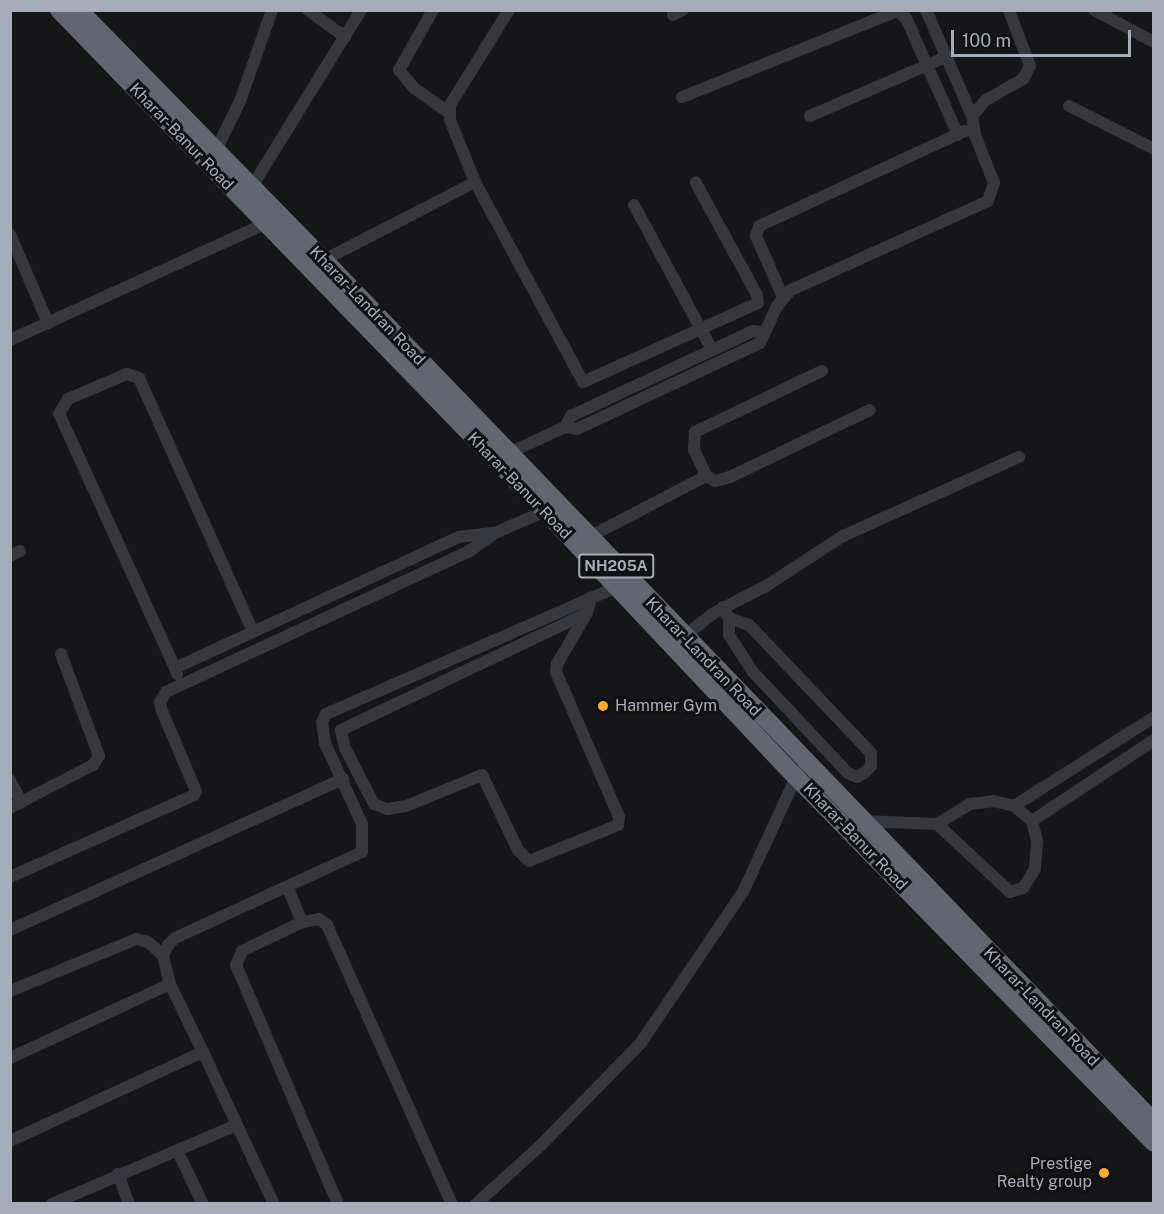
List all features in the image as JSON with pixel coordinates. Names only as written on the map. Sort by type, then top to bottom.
[{"type":"highway","name":"Kharar-Banur Road","points":[[59,10],[247,194]]},
{"type":"highway","name":"Kharar-Landran Road","points":[[82,12],[215,152],[247,194],[272,221],[324,260],[509,453],[566,524],[589,537],[683,637],[800,770],[862,821],[1154,1122]]},
{"type":"highway","name":"Kharar-Banur Road","points":[[272,221],[545,511],[566,524],[617,587],[800,770],[1154,1143]]},
{"type":"street","points":[[215,152],[240,101],[272,10]]},
{"type":"street","points":[[308,10],[345,37]]},
{"type":"street","points":[[247,194],[361,10]]},
{"type":"street","points":[[433,10],[399,70],[414,88],[449,113]]},
{"type":"street","points":[[509,10],[450,105],[449,113],[455,140],[475,182],[602,417]]},
{"type":"street","points":[[509,453],[565,427],[577,429],[760,344],[783,297],[988,201],[994,183],[973,122],[926,10]]},
{"type":"street","points":[[783,297],[756,236],[759,226],[958,135],[973,122],[986,100],[1028,72],[1029,56],[1009,10]]},
{"type":"street","points":[[1094,10],[1154,42]]},
{"type":"street","points":[[682,97],[890,12],[906,18],[958,135]]},
{"type":"street","points":[[810,116],[946,57]]},
{"type":"street","points":[[1069,106],[1154,149]]},
{"type":"street","points":[[324,260],[475,182]]},
{"type":"street","points":[[584,382],[754,306],[759,299],[696,183]]},
{"type":"street","points":[[634,205],[712,350]]},
{"type":"street","points":[[10,340],[272,221]]},
{"type":"street","points":[[10,234],[48,323]]},
{"type":"street","points":[[565,427],[571,416],[753,331],[764,332]]},
{"type":"street","points":[[822,371],[695,432],[694,449],[706,476],[715,481],[730,477],[870,410]]},
{"type":"street","points":[[181,683],[59,414],[68,399],[127,374],[139,378],[253,632]]},
{"type":"street","points":[[683,637],[726,612],[843,536],[1019,457]]},
{"type":"street","points":[[589,537],[706,476]]},
{"type":"street","points":[[10,877],[194,795],[196,791],[160,702],[166,692],[181,683],[468,552],[495,532],[545,511]]},
{"type":"street","points":[[175,668],[459,537],[495,532]]},
{"type":"street","points":[[163,955],[175,938],[362,852],[362,824],[325,742],[322,722],[326,714],[617,587]]},
{"type":"street","points":[[587,613],[343,728],[340,735],[374,804],[387,809],[406,806],[482,775],[518,850],[532,861],[618,825],[619,817],[556,672],[557,664],[587,613],[591,598]]},
{"type":"street","points":[[726,612],[749,625],[866,748],[872,760],[864,773],[857,777],[848,773],[760,680],[736,650],[729,635],[726,612]]},
{"type":"street","points":[[10,780],[16,805],[93,765],[99,756],[61,654]]},
{"type":"street","points":[[1014,806],[1154,717]]},
{"type":"street","points":[[1032,820],[1154,740]]},
{"type":"street","points":[[476,1203],[541,1145],[640,1044],[743,892],[800,770]]},
{"type":"street","points":[[10,930],[343,779]]},
{"type":"street","points":[[862,821],[937,824],[970,804],[993,801],[1014,806],[1032,820],[1037,841],[1035,869],[1023,888],[1015,894],[937,824]]},
{"type":"street","points":[[10,868],[29,869]]},
{"type":"street","points":[[288,888],[302,922]]},
{"type":"street","points":[[338,1203],[236,965],[242,951],[302,922],[319,919],[327,925],[452,1203]]},
{"type":"street","points":[[10,991],[136,939],[148,942],[163,955],[170,984],[274,1203]]},
{"type":"street","points":[[10,1058],[170,984]]},
{"type":"street","points":[[10,1141],[203,1052]]},
{"type":"street","points":[[52,1203],[236,1125]]},
{"type":"street","points":[[177,1150],[203,1203]]},
{"type":"street","points":[[118,1174],[129,1203]]},
{"type":"place","name":"Hammer Gym","points":[[603,706]]},
{"type":"place","name":"Prestige Realty group","points":[[1104,1173]]}]
